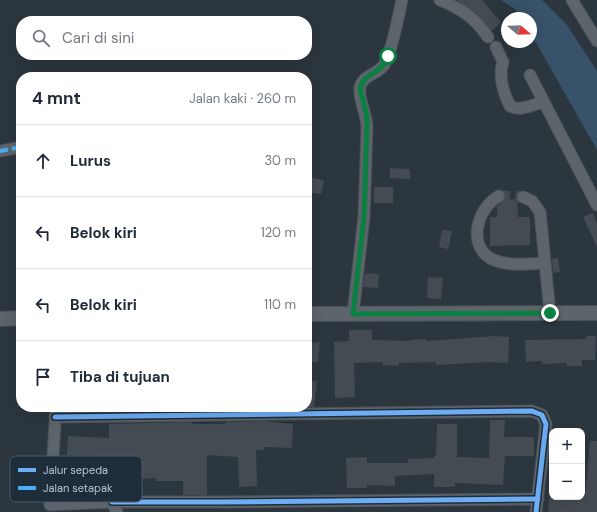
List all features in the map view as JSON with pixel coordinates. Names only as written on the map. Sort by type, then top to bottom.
[{"type":"street","points":[[353,314],[364,217],[367,127],[367,116],[360,89],[364,80],[378,71],[385,62],[402,0]]},
{"type":"street","points":[[440,0],[469,14],[477,21],[488,37]]},
{"type":"street","points":[[572,0],[597,41]]},
{"type":"street","points":[[496,47],[503,62],[500,68],[500,76],[510,106],[520,108],[544,102]]},
{"type":"street","points":[[530,75],[597,204]]},
{"type":"street","points":[[0,151],[16,148]]},
{"type":"street","points":[[499,196],[486,206],[480,216],[477,229],[478,241],[483,252],[488,257],[505,263],[526,265],[545,263]]},
{"type":"street","points":[[523,197],[532,201],[540,212],[550,313]]},
{"type":"street","points":[[312,314],[597,313]]},
{"type":"street","points":[[0,319],[16,318]]},
{"type":"street","points":[[312,411],[532,411],[542,415],[546,424],[536,512]]},
{"type":"street","points":[[53,456],[56,412]]},
{"type":"street","points":[[49,508],[112,502],[219,507],[538,499]]},
{"type":"street","points":[[112,502],[117,512]]},
{"type":"water","points":[[501,0],[542,0],[567,25],[597,71],[597,150],[537,45],[537,12],[517,12]]},
{"type":"building","points":[[456,0],[482,0],[501,22],[492,31],[477,14]]},
{"type":"building","points":[[390,168],[410,169],[410,179],[390,178]]},
{"type":"building","points":[[312,178],[324,180],[321,194],[312,193]]},
{"type":"building","points":[[374,187],[393,187],[393,203],[374,203]]},
{"type":"building","points":[[517,199],[518,217],[530,217],[530,245],[490,246],[490,217],[497,217],[497,206],[505,200]]},
{"type":"building","points":[[593,213],[597,224],[597,247],[583,217]]},
{"type":"building","points":[[442,230],[452,231],[448,249],[439,247]]},
{"type":"building","points":[[558,258],[560,272],[553,273],[552,259]]},
{"type":"building","points":[[365,273],[379,274],[378,288],[363,287]]},
{"type":"building","points":[[428,277],[443,278],[441,299],[427,298]]},
{"type":"building","points":[[349,330],[372,330],[372,340],[409,341],[426,339],[426,341],[495,336],[509,337],[508,363],[490,362],[436,365],[436,362],[399,363],[399,366],[383,365],[383,362],[354,363],[355,397],[335,398],[334,342],[349,341]]},
{"type":"building","points":[[586,336],[596,336],[595,360],[582,360],[582,366],[567,366],[567,363],[542,364],[542,361],[526,362],[525,340],[586,339]]},
{"type":"building","points":[[320,342],[318,362],[312,362],[312,343]]},
{"type":"building","points":[[312,380],[317,381],[314,407],[312,407]]},
{"type":"building","points":[[490,420],[505,420],[504,437],[534,437],[534,456],[505,456],[503,485],[455,483],[455,487],[434,487],[434,474],[395,476],[395,486],[367,485],[367,488],[347,488],[346,458],[367,457],[367,463],[408,463],[408,459],[434,458],[434,456],[436,456],[437,424],[457,424],[457,457],[489,458]]},
{"type":"building","points":[[263,421],[293,424],[292,448],[264,447],[264,450],[256,450],[257,486],[239,487],[238,457],[207,455],[207,495],[183,495],[183,481],[156,481],[156,478],[142,479],[142,456],[67,455],[68,436],[109,438],[109,424],[192,422],[192,424],[225,424],[225,422]]},
{"type":"building","points":[[590,441],[597,441],[597,512],[548,512],[549,497],[549,500],[585,500]]},
{"type":"tunnel","points":[[499,196],[523,197]]},
{"type":"marked path","points":[[0,151],[16,148]]},
{"type":"cycle path","points":[[55,417],[532,411],[542,415],[546,424],[536,512]]},
{"type":"cycle path","points":[[112,502],[538,499]]},
{"type":"route","points":[[388,56],[383,67],[368,76],[361,84],[360,89],[360,95],[367,116],[364,183],[365,201],[353,314],[550,313]]}]
